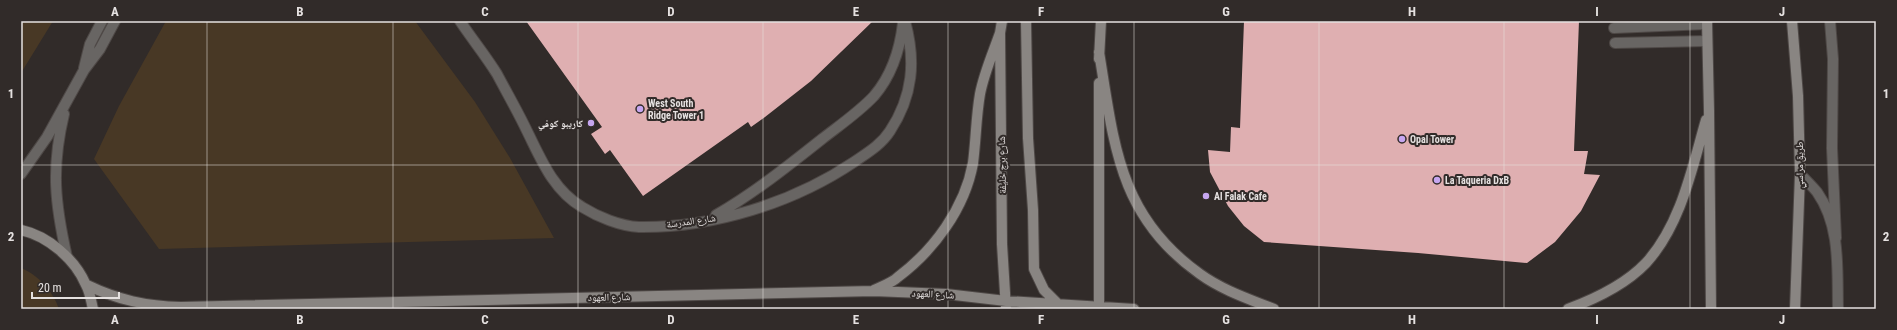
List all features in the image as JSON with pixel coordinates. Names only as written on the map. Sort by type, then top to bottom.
[{"type":"street","points":[[84,70],[90,44],[102,21]]},
{"type":"street","points":[[21,174],[47,137],[84,70],[100,49],[115,21]]},
{"type":"street","name":"شارع المدرسة","points":[[460,21],[496,73],[527,131],[540,161],[558,186],[580,207],[608,220],[638,227],[707,220],[755,208],[804,190],[843,170],[873,150],[889,133],[901,112],[909,89],[912,65],[911,41],[904,21]]},
{"type":"street","points":[[707,220],[743,198],[777,174],[859,110],[874,95],[896,59],[902,39],[904,21]]},
{"type":"street","name":"شارع برج خليفة","points":[[1002,21],[1000,33],[1002,244],[1006,305]]},
{"type":"street","points":[[1026,21],[1028,138],[1033,210],[1034,269],[1044,290],[1061,306]]},
{"type":"street","points":[[1099,308],[1099,52],[1101,21]]},
{"type":"street","name":"طريق مراسي","points":[[1792,21],[1798,96],[1800,174],[1795,309]]},
{"type":"street","points":[[1830,21],[1832,59],[1832,148],[1838,309]]},
{"type":"street","points":[[1614,28],[1707,22],[1711,309]]},
{"type":"street","points":[[874,291],[898,278],[934,245],[960,201],[968,183],[973,164],[980,93],[1000,33]]},
{"type":"street","points":[[1615,43],[1707,41]]},
{"type":"street","points":[[1099,52],[1112,132],[1120,166],[1133,198],[1150,227],[1173,252],[1201,275],[1231,292],[1274,309]]},
{"type":"street","points":[[67,103],[57,141],[55,180],[58,219],[68,257]]},
{"type":"street","points":[[1568,309],[1586,302],[1627,278],[1646,263],[1656,249],[1674,220],[1709,111]]},
{"type":"street","points":[[1800,174],[1817,192],[1829,214],[1836,238]]},
{"type":"street","points":[[21,230],[47,241],[68,257],[87,285],[93,309]]},
{"type":"street","name":"شارع العهود","points":[[87,285],[108,296],[132,302],[156,306],[181,307],[874,291],[946,294],[1006,305],[1134,309]]},
{"type":"street","points":[[1006,305],[1015,309]]},
{"type":"shaded area","points":[[21,21],[53,21],[21,73]]},
{"type":"shaded area","points":[[166,21],[415,21],[475,102],[510,158],[554,238],[159,249],[94,159],[119,106]]},
{"type":"shaded area","points":[[21,268],[39,279],[44,284],[53,296],[59,309],[21,309]]},
{"type":"building","points":[[526,21],[873,21],[811,81],[765,117],[751,127],[748,122],[643,196],[610,150],[605,154],[591,134],[602,127]]},
{"type":"building","name":"Opal Tower","points":[[1244,21],[1579,21],[1574,151],[1588,151],[1584,174],[1600,175],[1581,211],[1555,242],[1527,263],[1418,253],[1264,242],[1244,226],[1228,206],[1210,172],[1208,150],[1230,152],[1231,127],[1240,128]]},
{"type":"place","name":"West South Ridge Tower 1","points":[[640,109]]},
{"type":"place","name":"كاريبو كوفي","points":[[591,123]]},
{"type":"place","name":"Opal Tower","points":[[1402,139]]},
{"type":"place","name":"La Taqueria DxB","points":[[1437,180]]},
{"type":"place","name":"Al Falak Cafe","points":[[1206,196]]}]
